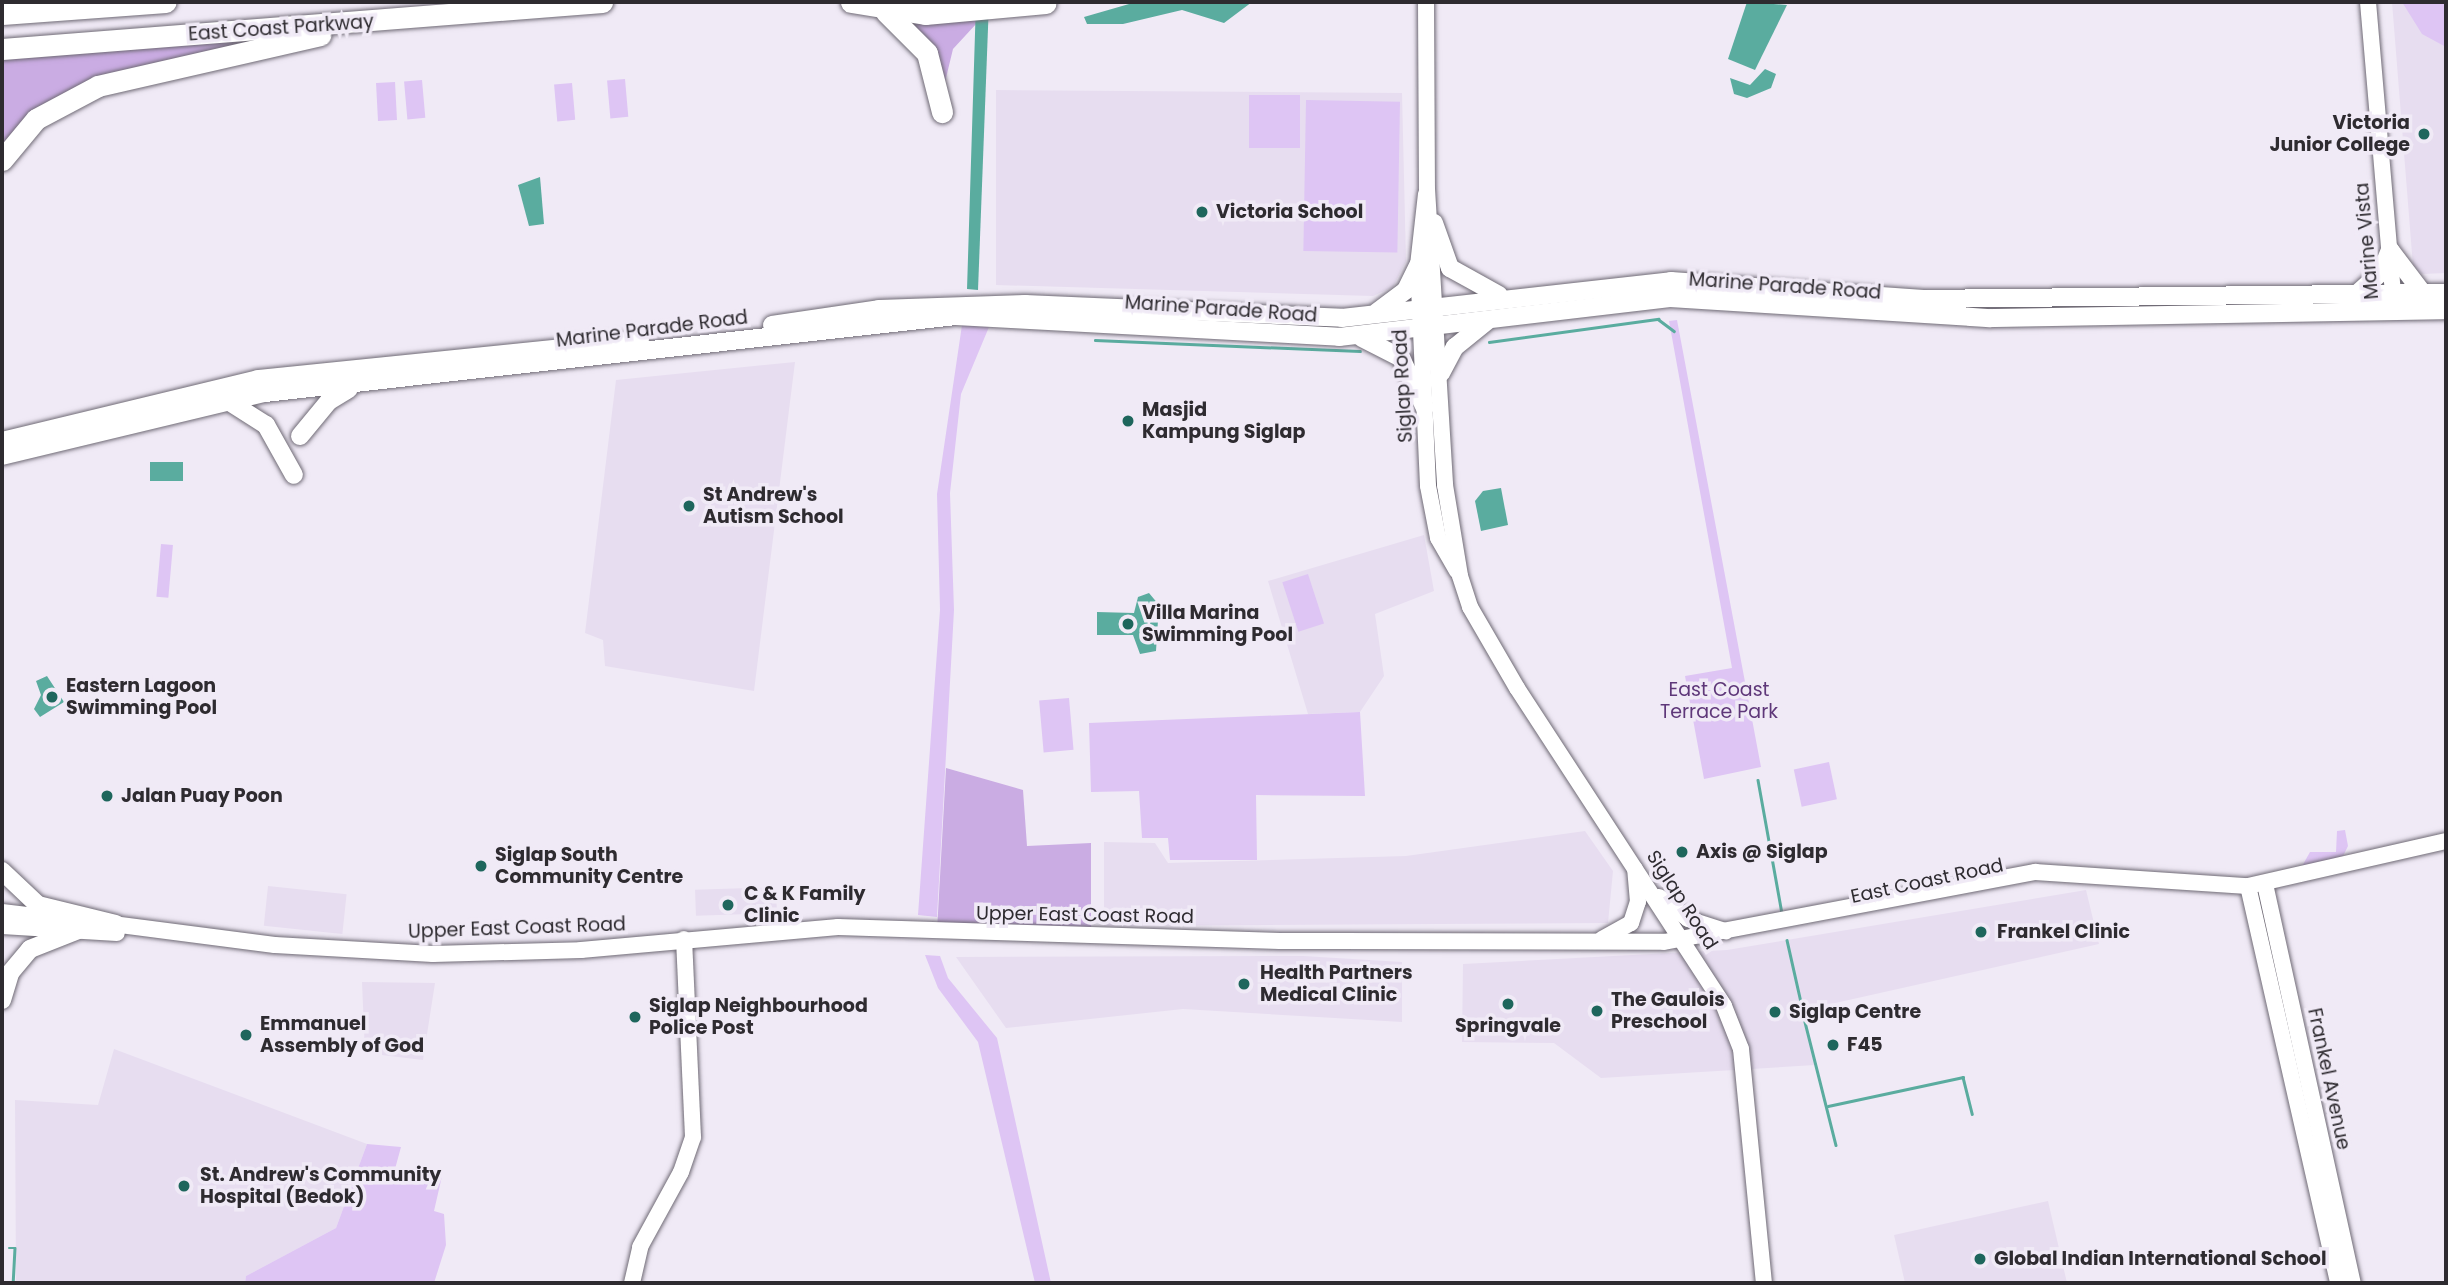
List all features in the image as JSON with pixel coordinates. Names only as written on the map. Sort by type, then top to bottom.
[{"type":"highway","points":[[2,14],[166,2]]},
{"type":"highway","name":"East Coast Parkway","points":[[2,49],[602,2]]},
{"type":"highway","points":[[851,2],[968,12],[1048,2]]},
{"type":"highway","points":[[875,6],[905,26],[927,52],[942,112]]},
{"type":"highway","points":[[2,160],[36,119],[98,86],[307,39],[340,24]]},
{"type":"main road","name":"Siglap Road","points":[[1426,2],[1427,189],[1418,265],[1441,373],[1445,485],[1460,576],[1470,607],[1517,688],[1686,945],[1741,1049],[1764,1283]]},
{"type":"main road","name":"Marine Vista","points":[[2368,2],[2394,300]]},
{"type":"main road","name":"Siglap Road","points":[[1427,189],[1434,223],[1428,307]]},
{"type":"main road","points":[[1434,223],[1451,268],[1504,297]]},
{"type":"main road","points":[[2390,250],[2422,292]]},
{"type":"main road","points":[[2358,293],[2381,272],[2390,250]]},
{"type":"main road","points":[[1371,315],[1406,290],[1418,265]]},
{"type":"main road","name":"Marine Parade Road","points":[[2,441],[258,379],[589,347],[892,308],[1032,304],[1266,317],[1371,315],[1504,297],[1671,281],[1923,299],[2358,293],[2446,310]]},
{"type":"main road","name":"Marine Parade Road","points":[[2,456],[228,401],[956,316],[1355,336],[1493,317],[1670,298],[1990,318],[2394,300],[2422,292],[2446,293]]},
{"type":"main road","points":[[1441,373],[1467,334],[1493,317]]},
{"type":"main road","name":"Siglap Road","points":[[1430,326],[1425,408],[1438,538],[1460,576]]},
{"type":"main road","points":[[1355,336],[1401,358],[1425,408]]},
{"type":"main road","points":[[300,436],[329,401],[352,388]]},
{"type":"main road","points":[[228,401],[266,425],[294,475]]},
{"type":"main road","name":"East Coast Road","points":[[1414,946],[1593,942],[1686,945],[1735,932],[2035,872],[2257,889],[2446,841]]},
{"type":"main road","name":"East Coast Road","points":[[1414,946],[1686,945],[2036,881],[2257,889],[2446,850]]},
{"type":"main road","points":[[1593,942],[1631,923],[1638,902],[1634,865]]},
{"type":"main road","points":[[2,871],[38,905],[116,924]]},
{"type":"main road","name":"Frankel Avenue","points":[[2257,889],[2338,1283]]},
{"type":"main road","name":"Frankel Avenue","points":[[2257,889],[2353,1283]]},
{"type":"main road","points":[[1651,891],[1688,919],[1735,932]]},
{"type":"main road","name":"Upper East Coast Road","points":[[2,912],[275,945],[433,954],[581,950],[685,943]]},
{"type":"main road","name":"Upper East Coast Road","points":[[2,926],[81,929],[275,953],[432,962],[561,960],[685,943],[838,927],[1414,946]]},
{"type":"main road","points":[[2,1000],[10,973],[30,949],[81,929]]},
{"type":"main road","points":[[632,1283],[640,1247],[681,1172],[693,1137],[685,943]]},
{"type":"shaded area","points":[[829,2],[976,2],[977,23],[953,49],[938,111],[931,78],[903,27],[856,5]]},
{"type":"shaded area","points":[[976,2],[989,2],[978,290],[967,289]]},
{"type":"shaded area","points":[[1136,2],[1252,2],[1224,23],[1182,10],[1123,24],[1087,24],[1084,17]]},
{"type":"shaded area","points":[[1747,2],[1787,5],[1755,70],[1728,59]]},
{"type":"shaded area","name":"Victoria Junior College","points":[[2392,2],[2446,2],[2446,273],[2422,274],[2413,266]]},
{"type":"shaded area","points":[[339,24],[85,91],[2,159],[2,49]]},
{"type":"shaded area","points":[[1765,69],[1776,74],[1771,88],[1747,98],[1734,94],[1730,78],[1750,85]]},
{"type":"shaded area","name":"Victoria School","points":[[996,90],[1402,93],[1406,261],[1393,287],[1373,296],[996,285]]},
{"type":"shaded area","points":[[540,177],[544,224],[529,226],[518,185]]},
{"type":"shaded area","name":"St Andrew's Autism School","points":[[795,362],[754,691],[605,666],[603,640],[585,633],[616,380]]},
{"type":"shaded area","points":[[150,462],[183,462],[183,481],[150,481]]},
{"type":"shaded area","points":[[1501,488],[1508,525],[1481,531],[1475,501],[1483,491]]},
{"type":"shaded area","points":[[1424,535],[1434,591],[1375,614],[1384,676],[1360,712],[1308,714],[1268,581]]},
{"type":"shaded area","name":"Villa Marina Swimming Pool","points":[[1149,593],[1159,605],[1156,651],[1140,654],[1133,635],[1097,635],[1097,612],[1134,613],[1138,597]]},
{"type":"shaded area","name":"Eastern Lagoon Swimming Pool","points":[[47,676],[64,702],[40,717],[34,709],[41,695],[36,681]]},
{"type":"shaded area","points":[[946,768],[1023,790],[1027,846],[1091,843],[1091,935],[937,931]]},
{"type":"shaded area","points":[[1585,831],[1613,871],[1608,923],[1104,926],[1104,842],[1155,843],[1168,863],[1406,856]]},
{"type":"shaded area","points":[[268,886],[347,894],[342,934],[264,926]]},
{"type":"shaded area","points":[[776,887],[777,913],[696,916],[695,890]]},
{"type":"shaded area","points":[[2086,890],[2099,944],[1804,1010],[1815,1065],[1601,1078],[1554,1043],[1462,1042],[1463,964],[1727,950]]},
{"type":"shaded area","points":[[1303,956],[1402,962],[1402,1022],[1183,1009],[1006,1028],[956,957]]},
{"type":"shaded area","points":[[362,982],[435,983],[423,1060],[365,1053]]},
{"type":"shaded area","name":"St. Andrew's Community Hospital (Bedok)","points":[[114,1049],[367,1144],[336,1228],[246,1276],[245,1283],[16,1283],[15,1100],[98,1105]]},
{"type":"shaded area","name":"Global Indian International School","points":[[2048,1201],[2067,1283],[1905,1283],[1894,1235]]},
{"type":"green space","points":[[2402,2],[2446,2],[2446,47],[2422,34]]},
{"type":"green space","points":[[625,79],[628,117],[610,118],[607,81]]},
{"type":"green space","points":[[422,80],[425,118],[407,119],[404,82]]},
{"type":"green space","points":[[395,82],[397,120],[378,121],[376,83]]},
{"type":"green space","points":[[572,83],[575,120],[557,121],[554,85]]},
{"type":"green space","points":[[1249,95],[1300,95],[1300,148],[1249,148]]},
{"type":"green space","points":[[1306,100],[1400,102],[1397,253],[1303,251]]},
{"type":"green space","name":"East Coast Terrace Park","points":[[1677,320],[1761,767],[1704,779],[1685,676],[1732,668],[1669,321]]},
{"type":"green space","points":[[962,325],[989,327],[961,394],[950,493],[954,610],[937,917],[918,915],[940,610],[937,494]]},
{"type":"green space","points":[[161,544],[173,545],[168,598],[156,597]]},
{"type":"green space","points":[[1308,574],[1324,623],[1298,632],[1282,582]]},
{"type":"green space","points":[[1069,698],[1074,750],[1044,752],[1039,701]]},
{"type":"green space","points":[[1360,712],[1365,796],[1256,795],[1257,860],[1170,860],[1168,838],[1142,838],[1139,791],[1091,792],[1089,723]]},
{"type":"green space","points":[[1829,762],[1837,799],[1802,807],[1794,769]]},
{"type":"green space","points":[[2345,830],[2348,846],[2341,860],[2301,868],[2310,852],[2336,852],[2337,831]]},
{"type":"green space","points":[[925,955],[940,956],[948,978],[997,1038],[1051,1283],[1035,1283],[978,1042],[938,988]]},
{"type":"green space","points":[[367,1144],[401,1147],[395,1169],[442,1176],[434,1211],[444,1214],[446,1245],[434,1283],[245,1283],[246,1276],[336,1228]]},
{"type":"waterway","points":[[1489,342],[1658,319],[1674,331]]},
{"type":"waterway","points":[[1095,340],[1360,351]]},
{"type":"waterway","points":[[1758,780],[1782,913]]},
{"type":"waterway","points":[[1787,940],[1801,1002]]},
{"type":"waterway","points":[[1803,1014],[1836,1145]]},
{"type":"waterway","points":[[1828,1106],[1963,1077],[1972,1114]]},
{"type":"waterway","points":[[9,1248],[15,1248],[13,1283]]},
{"type":"place","name":"Victoria Junior College","points":[[2424,134]]},
{"type":"place","name":"Victoria School","points":[[1202,212]]},
{"type":"place","name":"Masjid Kampung Siglap","points":[[1128,421]]},
{"type":"place","name":"St Andrew's Autism School","points":[[689,506]]},
{"type":"place","name":"Villa Marina Swimming Pool","points":[[1128,624]]},
{"type":"place","name":"Eastern Lagoon Swimming Pool","points":[[52,697]]},
{"type":"place","name":"Jalan Puay Poon","points":[[107,796]]},
{"type":"place","name":"Axis @ Siglap","points":[[1682,852]]},
{"type":"place","name":"Siglap South Community Centre","points":[[481,866]]},
{"type":"place","name":"C & K Family Clinic","points":[[728,905]]},
{"type":"place","name":"Frankel Clinic","points":[[1981,932]]},
{"type":"place","name":"Health Partners Medical Clinic","points":[[1244,984]]},
{"type":"place","name":"Springvale","points":[[1508,1004]]},
{"type":"place","name":"The Gaulois Preschool","points":[[1597,1011]]},
{"type":"place","name":"Siglap Centre","points":[[1775,1012]]},
{"type":"place","name":"Siglap Neighbourhood Police Post","points":[[635,1017]]},
{"type":"place","name":"Emmanuel Assembly of God","points":[[246,1035]]},
{"type":"place","name":"F45","points":[[1833,1045]]},
{"type":"place","name":"St. Andrew's Community Hospital (Bedok)","points":[[184,1186]]},
{"type":"place","name":"Global Indian International School","points":[[1980,1259]]}]
